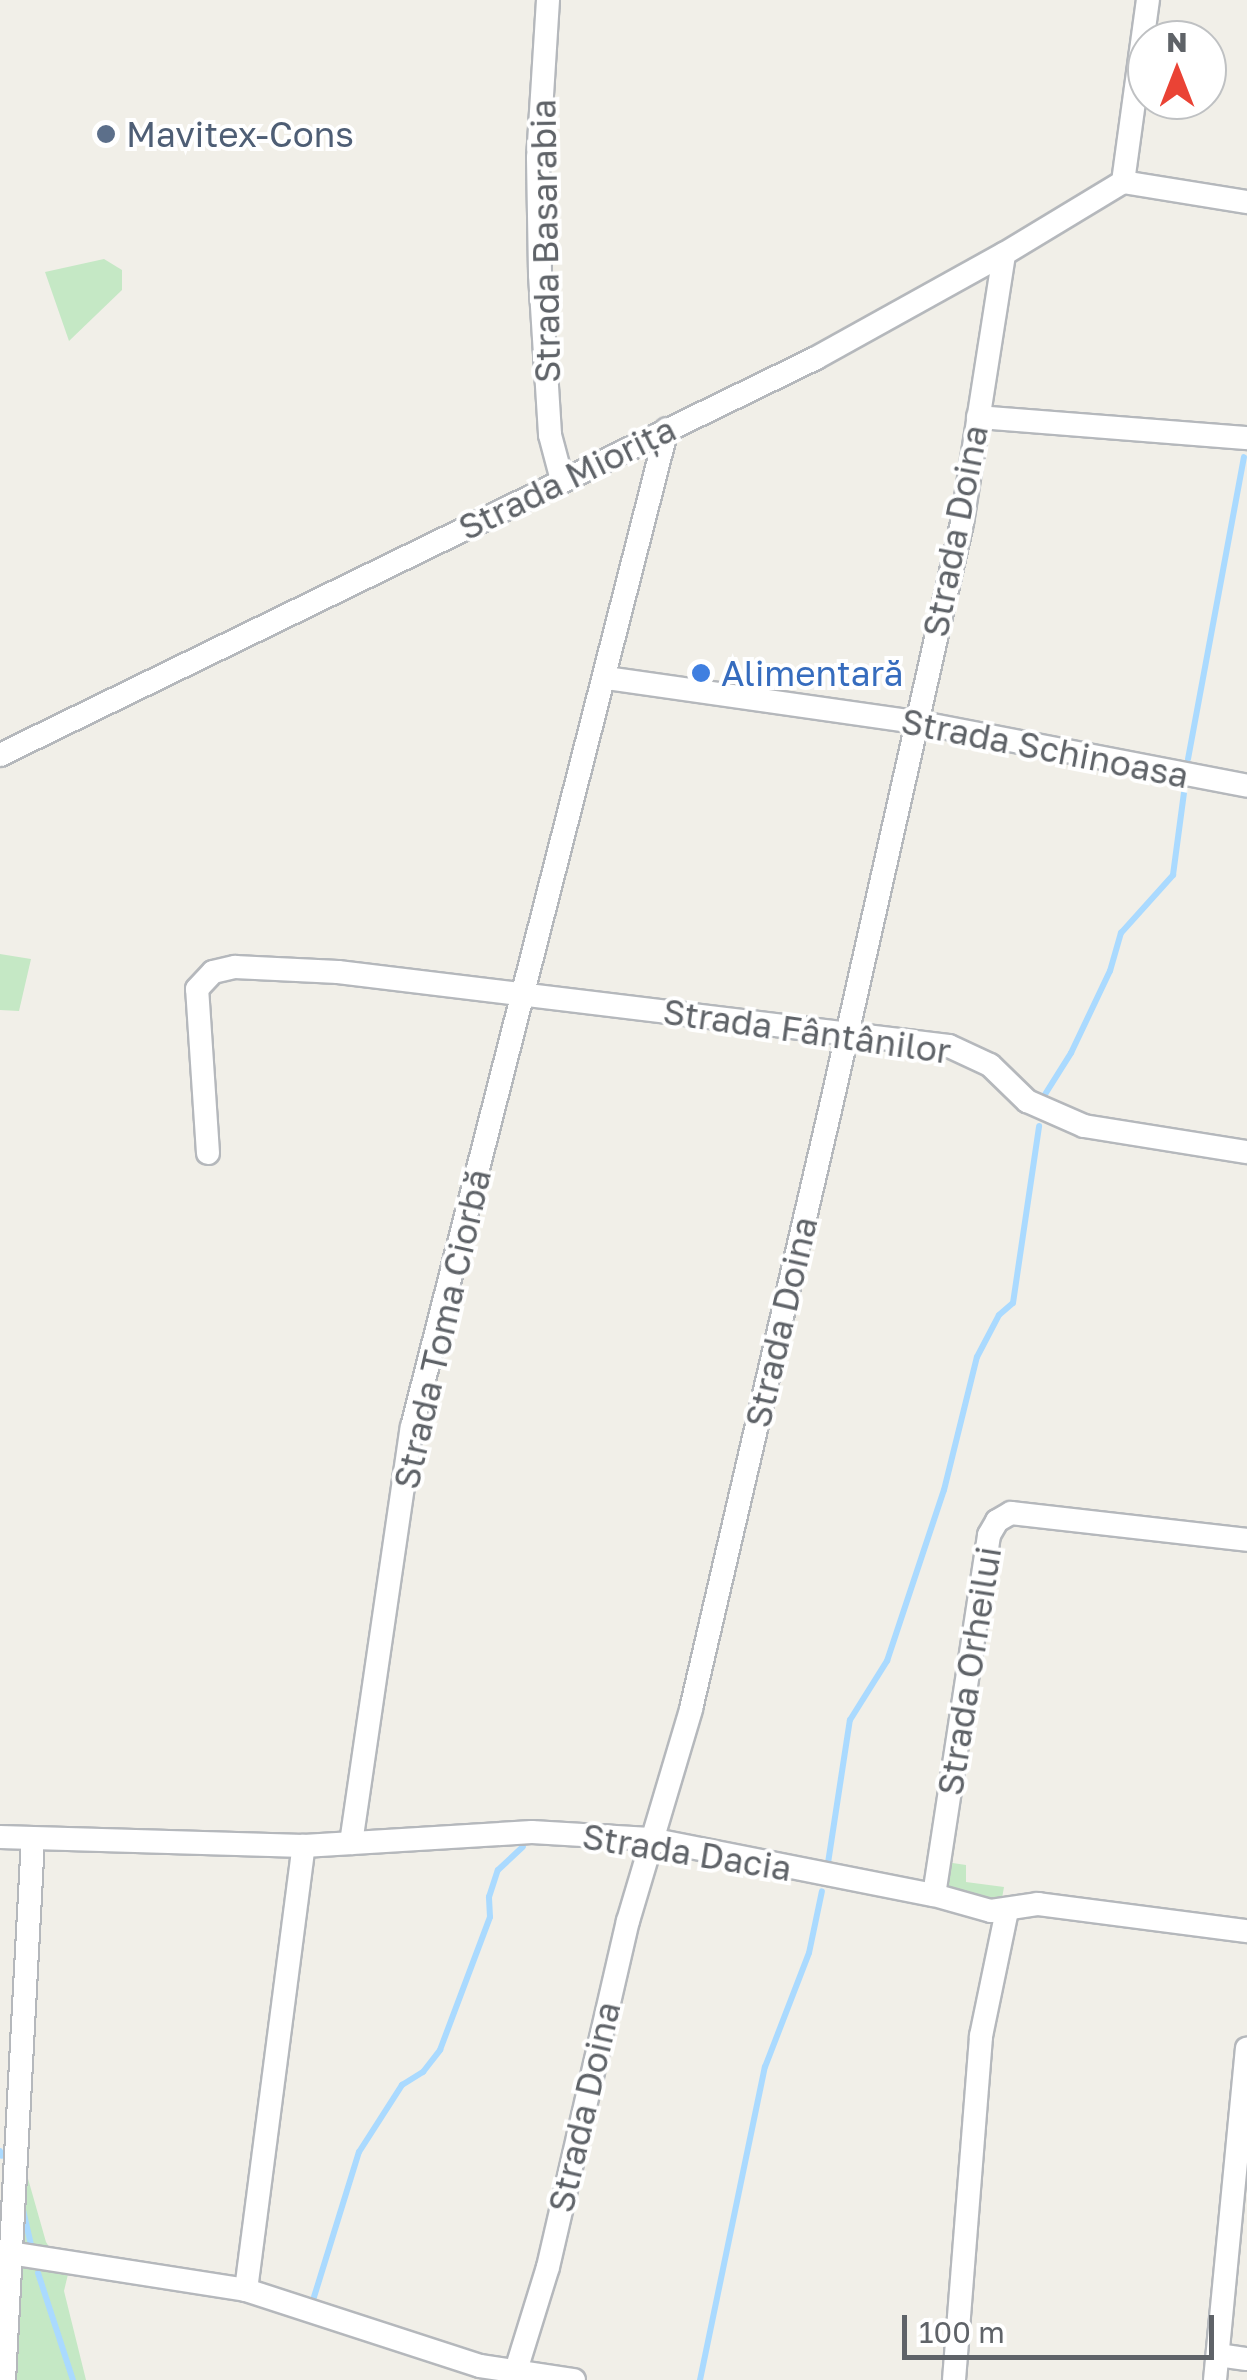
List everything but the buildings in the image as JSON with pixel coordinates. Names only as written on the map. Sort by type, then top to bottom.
[{"type":"street","name":"Strada Basarabia","points":[[548,0],[538,158],[540,275],[550,435],[562,480]]},
{"type":"street","points":[[1148,0],[1123,182],[1247,202]]},
{"type":"street","name":"Strada Miorița","points":[[0,756],[816,358],[1004,254],[1123,182]]},
{"type":"street","name":"Strada Doina","points":[[514,2375],[548,2267],[574,2136],[650,1839],[691,1709],[962,524],[1004,254]]},
{"type":"street","points":[[978,417],[1247,438]]},
{"type":"street","name":"Strada Toma Ciorbă","points":[[351,1843],[412,1428],[667,429]]},
{"type":"street","name":"Strada Schinoasa","points":[[606,678],[916,722],[1247,786]]},
{"type":"street","points":[[208,1153],[196,988],[213,972],[235,968],[338,972],[523,996]]},
{"type":"street","name":"Strada Fântânilor","points":[[523,996],[949,1046],[973,1054],[1028,1102],[1084,1126],[1247,1152]]},
{"type":"street","name":"Strada Orheilui","points":[[934,1896],[989,1535],[997,1521],[1011,1514],[1247,1540]]},
{"type":"street","name":"Strada Dacia","points":[[0,1837],[304,1846],[532,1832],[650,1839],[991,1911],[1038,1904],[1247,1931]]},
{"type":"street","points":[[4,2380],[33,1839]]},
{"type":"street","points":[[246,2290],[304,1846]]},
{"type":"street","points":[[954,2380],[981,2036],[1007,1910]]},
{"type":"street","points":[[1215,2380],[1247,2049]]},
{"type":"street","points":[[10,2253],[246,2290],[480,2366],[514,2375],[574,2380]]},
{"type":"street","points":[[1218,2355],[1247,2358]]},
{"type":"green space","points":[[104,259],[122,270],[122,290],[69,341],[45,272]]},
{"type":"green space","points":[[0,954],[31,959],[19,1011],[0,1010]]},
{"type":"green space","points":[[946,1862],[966,1865],[966,1882],[1004,1887],[1001,1904],[948,1892],[944,1878]]},
{"type":"green space","points":[[23,2161],[46,2242],[53,2253],[19,2247]]},
{"type":"green space","points":[[17,2270],[69,2270],[64,2291],[86,2380],[14,2380]]},
{"type":"waterway","points":[[1188,759],[1244,457]]},
{"type":"waterway","points":[[1044,1096],[1071,1053],[1110,971],[1121,933],[1173,875],[1184,793]]},
{"type":"waterway","points":[[828,1863],[850,1720],[887,1661],[944,1490],[977,1357],[999,1315],[1013,1303],[1039,1126]]},
{"type":"waterway","points":[[314,2297],[359,2152],[402,2085],[423,2072],[440,2050],[490,1917],[489,1897],[498,1870],[523,1847]]},
{"type":"waterway","points":[[700,2380],[765,2067],[809,1953],[822,1891]]},
{"type":"waterway","points":[[0,2151],[2,2156]]},
{"type":"waterway","points":[[23,2210],[31,2246]]},
{"type":"waterway","points":[[38,2273],[73,2380]]},
{"type":"place","name":"Mavitex-Cons","points":[[106,134]]},
{"type":"place","name":"Alimentară","points":[[701,673]]}]
